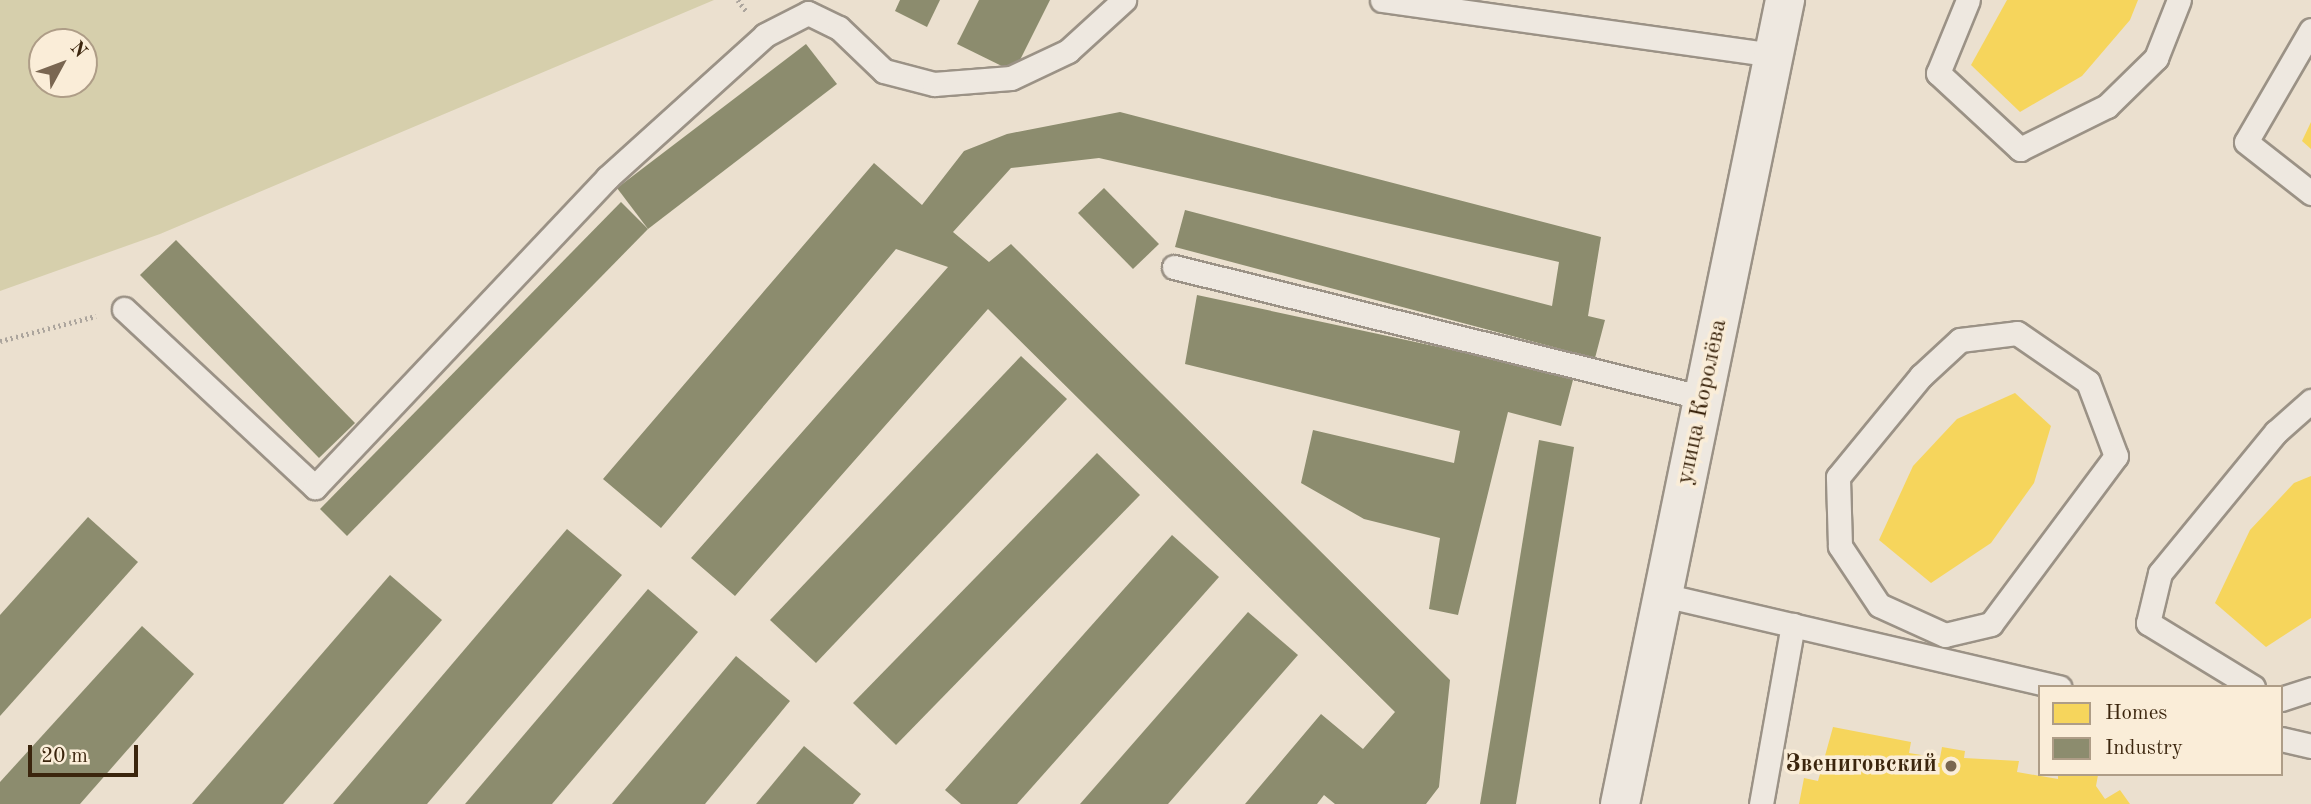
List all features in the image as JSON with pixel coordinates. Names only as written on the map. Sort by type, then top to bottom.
[{"type":"street","name":"улица Королёва","points":[[1620,804],[1785,0]]},
{"type":"lane","points":[[124,309],[315,487],[607,178],[765,35],[808,13],[839,28],[884,71],[934,84],[1011,78],[1068,51],[1124,0]]},
{"type":"lane","points":[[1382,0],[1774,55]]},
{"type":"lane","points":[[1968,0],[1938,73],[2020,149],[2107,106],[2156,58],[2179,0]]},
{"type":"lane","points":[[2311,30],[2246,142],[2311,193]]},
{"type":"lane","points":[[1174,268],[1704,398]]},
{"type":"lane","points":[[1930,656],[1945,635],[1991,624],[2116,456],[2088,382],[2018,333],[1960,341],[1921,376],[1838,477],[1840,546],[1879,605],[1945,635]]},
{"type":"lane","points":[[2250,685],[2148,623],[2160,573],[2276,432],[2311,401]]},
{"type":"lane","points":[[1663,595],[2051,685]]},
{"type":"lane","points":[[1761,804],[1793,625]]},
{"type":"lane","points":[[2283,698],[2311,689]]},
{"type":"lane","points":[[2283,739],[2311,746]]},
{"type":"path","points":[[0,341],[124,309]]},
{"type":"shaded area","points":[[0,0],[714,0],[160,234],[0,291]]},
{"type":"building: Homes","points":[[2007,0],[2138,0],[2130,20],[2082,76],[2020,112],[1971,65]]},
{"type":"building: Homes","points":[[2311,122],[2311,149],[2302,141]]},
{"type":"building: Homes","points":[[2015,393],[2051,426],[2034,483],[1991,543],[1931,583],[1879,540],[1913,466],[1957,419]]},
{"type":"building: Homes","points":[[2311,476],[2311,618],[2266,647],[2215,603],[2250,530],[2294,483]]},
{"type":"building: Homes","points":[[1833,727],[1911,742],[1909,753],[1940,758],[1942,747],[1965,751],[1964,758],[2019,761],[2017,772],[2038,776],[2058,779],[2058,776],[2098,776],[2096,786],[2105,799],[2120,790],[2130,804],[1799,804],[1804,778],[1818,781]]},
{"type":"building: Industry","points":[[900,0],[940,0],[927,27],[895,11]]},
{"type":"building: Industry","points":[[979,0],[1050,0],[1014,72],[957,44]]},
{"type":"building: Industry","points":[[806,44],[837,84],[648,229],[617,188]]},
{"type":"building: Industry","points":[[1120,112],[1601,237],[1588,316],[1605,320],[1595,358],[1175,247],[1185,210],[1552,306],[1559,262],[1099,158],[1011,168],[953,232],[989,262],[1011,244],[1450,680],[1439,787],[1426,804],[1335,804],[1324,795],[1317,804],[1245,804],[1321,714],[1363,749],[1395,712],[988,309],[735,596],[691,558],[948,267],[896,249],[661,528],[603,479],[874,163],[922,205],[964,151],[1007,134]]},
{"type":"building: Industry","points":[[1104,188],[1159,244],[1133,269],[1078,213]]},
{"type":"building: Industry","points":[[621,202],[648,229],[347,536],[320,509]]},
{"type":"building: Industry","points":[[176,240],[355,423],[319,458],[140,275]]},
{"type":"building: Industry","points":[[1197,295],[1574,376],[1561,426],[1508,412],[1458,615],[1429,609],[1440,538],[1364,519],[1301,483],[1313,430],[1454,463],[1460,431],[1185,364]]},
{"type":"building: Industry","points":[[1021,356],[1067,399],[816,663],[770,620]]},
{"type":"building: Industry","points":[[1539,440],[1574,447],[1516,804],[1480,804]]},
{"type":"building: Industry","points":[[1097,453],[1140,495],[896,745],[853,703]]},
{"type":"building: Industry","points":[[88,517],[138,562],[0,716],[0,615]]},
{"type":"building: Industry","points":[[567,529],[622,575],[427,804],[333,804]]},
{"type":"building: Industry","points":[[1172,535],[1219,577],[1017,804],[961,804],[945,790]]},
{"type":"building: Industry","points":[[390,575],[442,620],[283,804],[192,804]]},
{"type":"building: Industry","points":[[648,589],[698,632],[552,804],[465,804]]},
{"type":"building: Industry","points":[[1248,612],[1298,655],[1168,804],[1080,804]]},
{"type":"building: Industry","points":[[142,626],[194,674],[80,804],[0,804],[0,782]]},
{"type":"building: Industry","points":[[736,656],[790,701],[705,804],[612,804]]},
{"type":"building: Industry","points":[[804,746],[861,794],[853,804],[756,804]]},
{"type":"place","name":"Звениговский","points":[[1951,766]]}]
